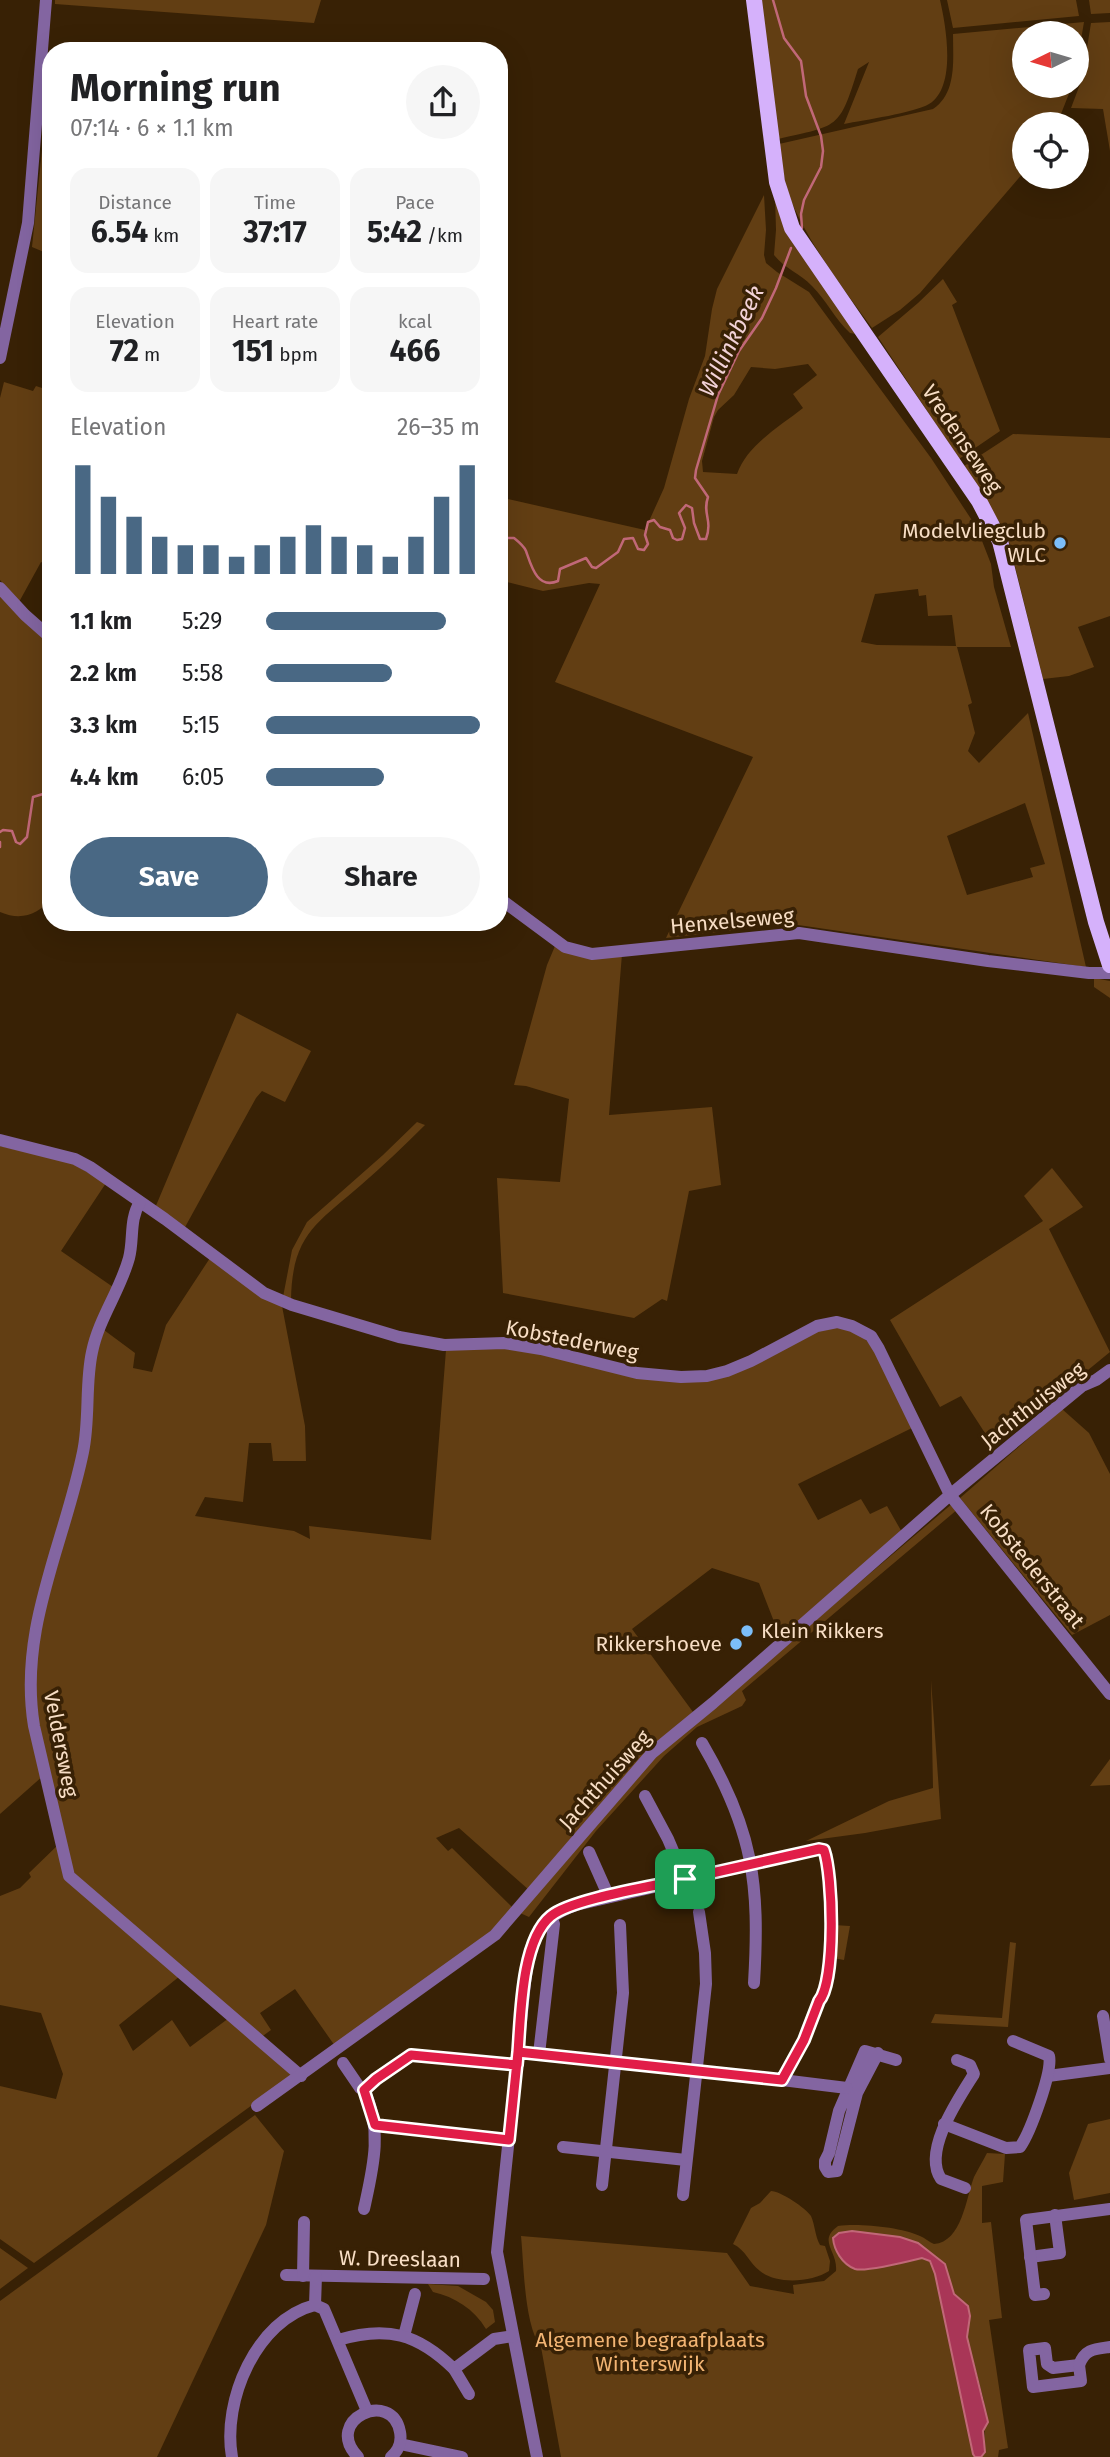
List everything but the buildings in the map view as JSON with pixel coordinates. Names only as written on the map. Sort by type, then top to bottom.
[{"type":"main road","name":"Vredenseweg","points":[[754,0],[777,182],[792,228],[979,501],[1000,541],[1096,922],[1110,965]]},
{"type":"street","points":[[43,42],[46,0]]},
{"type":"street","points":[[0,358],[28,223],[42,50]]},
{"type":"street","points":[[0,588],[42,630]]},
{"type":"street","name":"Henxelseweg","points":[[508,905],[565,947],[592,954],[799,933],[988,961],[1097,974],[1110,973]]},
{"type":"street","name":"Kobstederweg","points":[[0,1140],[75,1159],[140,1202],[264,1293],[292,1305],[399,1337],[444,1345],[504,1343],[541,1349],[637,1373],[681,1377],[707,1376],[726,1371],[751,1361],[817,1326],[837,1322],[852,1326],[871,1336],[879,1349],[950,1495]]},
{"type":"street","name":"Veldersweg","points":[[140,1202],[133,1213],[130,1256],[120,1288],[102,1320],[92,1351],[83,1453],[35,1623],[30,1654],[30,1701],[34,1726],[69,1876],[301,2076]]},
{"type":"street","name":"Jachthuisweg","points":[[257,2106],[495,1935],[510,1921],[652,1753],[713,1703],[950,1495],[1082,1386],[1109,1371]]},
{"type":"street","name":"Kobstederstraat","points":[[950,1495],[1110,1694]]},
{"type":"street","points":[[702,1743],[723,1780],[742,1824],[752,1865],[757,1933],[754,1983]]},
{"type":"street","points":[[645,1796],[685,1879]]},
{"type":"street","points":[[537,2457],[498,2252],[528,1959],[537,1933],[551,1916],[576,1905],[824,1850],[831,1931],[828,1972],[822,1996],[804,2040],[782,2080]]},
{"type":"street","points":[[589,1852],[609,1896]]},
{"type":"street","points":[[683,2195],[706,1984],[705,1952],[699,1912]]},
{"type":"street","points":[[539,2054],[554,1924],[551,1916]]},
{"type":"street","points":[[602,2185],[623,1993],[620,1925]]},
{"type":"street","points":[[1103,2016],[1110,2059]]},
{"type":"street","points":[[944,2124],[1006,2148],[1020,2147],[1051,2063],[1049,2056],[1013,2040]]},
{"type":"street","points":[[878,2053],[857,2094],[837,2171],[831,2173],[825,2167],[825,2161],[847,2088],[865,2051],[878,2053],[896,2060]]},
{"type":"street","points":[[518,2052],[847,2088]]},
{"type":"street","points":[[364,2090],[411,2055],[517,2065]]},
{"type":"street","points":[[957,2060],[970,2065],[974,2074],[944,2124],[937,2152],[938,2176],[965,2188]]},
{"type":"street","points":[[343,2063],[364,2090],[375,2125],[375,2159],[364,2209]]},
{"type":"street","points":[[1048,2076],[1110,2068]]},
{"type":"street","points":[[375,2125],[509,2140]]},
{"type":"street","points":[[563,2147],[686,2160]]},
{"type":"street","points":[[1044,2294],[1035,2295],[1026,2220],[1110,2208]]},
{"type":"street","points":[[1030,2256],[1060,2253],[1055,2216]]},
{"type":"street","name":"W. Dreeslaan","points":[[304,2222],[309,2276],[315,2305]]},
{"type":"street","name":"W. Dreeslaan","points":[[286,2276],[484,2279]]},
{"type":"street","points":[[404,2336],[415,2294]]},
{"type":"street","points":[[232,2457],[230,2420],[239,2385],[249,2363],[262,2342],[279,2325],[308,2306],[315,2305],[324,2309],[367,2411]]},
{"type":"street","points":[[338,2340],[378,2332],[404,2336],[436,2352],[454,2369],[469,2394]]},
{"type":"street","points":[[454,2369],[494,2339],[513,2336]]},
{"type":"street","points":[[1079,2365],[1053,2368],[1047,2364],[1045,2348],[1029,2350],[1033,2387],[1081,2381],[1079,2365],[1082,2356],[1090,2350],[1110,2347]]},
{"type":"street","points":[[351,2455],[348,2442],[352,2423],[367,2411],[378,2410],[397,2422],[401,2432],[400,2444],[391,2457]]},
{"type":"street","points":[[400,2444],[462,2457]]},
{"type":"green space","points":[[55,0],[321,0],[314,23],[55,4]]},
{"type":"green space","points":[[758,0],[940,0],[947,55],[943,84],[938,96],[929,104],[912,110],[844,124],[869,62],[858,69],[846,104],[834,122],[814,131],[778,139]]},
{"type":"green space","points":[[947,0],[1076,0],[1079,16],[1012,21],[953,28]]},
{"type":"green space","points":[[1089,0],[1110,0],[1110,13],[1091,14]]},
{"type":"green space","points":[[1110,22],[1110,151],[1103,109],[1071,108],[1075,98],[1089,98],[1091,23]]},
{"type":"green space","points":[[1012,29],[1012,98],[1067,98],[1062,112],[1012,112],[1012,186],[920,293],[872,328],[799,219],[787,189],[779,144],[933,109],[941,102],[950,85],[953,34]]},
{"type":"green space","points":[[42,150],[42,251],[32,247]]},
{"type":"green space","points":[[764,195],[766,263],[809,292],[931,458],[977,528],[991,564],[994,587],[1011,647],[957,647],[972,703],[968,705],[975,733],[968,751],[979,763],[1028,713],[1086,967],[798,925],[666,938],[753,757],[555,682],[600,584],[589,583],[543,591],[508,582],[508,499],[645,530],[664,488],[689,399],[705,356],[717,289]],"holes":[[[808,364],[817,375],[793,394],[803,408],[756,445],[737,474],[703,472],[702,461],[714,417],[734,395],[751,367],[775,369]],[[918,589],[919,596],[926,595],[928,616],[952,615],[956,646],[877,645],[861,642],[875,594]],[[1025,803],[1045,864],[1030,868],[1033,877],[967,895],[947,836]]]},
{"type":"green space","points":[[775,196],[862,335],[850,333],[812,286],[774,255]]},
{"type":"green space","points":[[943,279],[957,302],[952,305],[1000,431],[959,459],[878,337]]},
{"type":"green space","points":[[4,382],[33,391],[36,386],[42,388],[42,562],[19,602],[0,580],[0,398]]},
{"type":"green space","name":"Modelvliegclub WLC","points":[[1013,434],[1110,438],[1110,616],[1078,627],[1094,667],[1069,676],[1043,679],[1007,534],[964,466]]},
{"type":"green space","points":[[0,592],[42,634],[42,908],[22,916],[0,912]]},
{"type":"green space","points":[[555,946],[622,954],[609,1115],[712,1107],[721,1185],[689,1191],[667,1301],[662,1299],[634,1318],[503,1293],[497,1178],[560,1182],[569,1099],[514,1085],[547,965]]},
{"type":"green space","points":[[1094,978],[1110,981],[1110,998],[1094,987]]},
{"type":"green space","points":[[237,1013],[311,1051],[285,1102],[262,1091],[256,1098],[184,1229],[155,1208]]},
{"type":"green space","points":[[417,1122],[425,1125],[310,1232],[296,1260],[291,1300],[283,1297],[292,1250],[307,1222]]},
{"type":"green space","points":[[0,1146],[68,1161],[106,1183],[61,1251],[113,1287],[89,1346],[85,1425],[28,1652],[44,1775],[0,1814]]},
{"type":"green space","points":[[1052,1168],[1083,1207],[1049,1229],[1110,1352],[994,1447],[961,1396],[940,1407],[890,1320],[1043,1221],[1024,1196]]},
{"type":"green space","points":[[210,1258],[282,1306],[305,1426],[306,1461],[273,1461],[271,1443],[249,1443],[243,1502],[205,1497],[195,1516],[294,1531],[310,1539],[309,1526],[431,1540],[446,1350],[510,1348],[696,1381],[822,1330],[832,1327],[853,1330],[871,1344],[914,1427],[798,1484],[818,1520],[861,1499],[870,1514],[887,1506],[903,1534],[780,1637],[759,1583],[712,1568],[632,1629],[693,1712],[529,1890],[459,1828],[436,1838],[448,1851],[452,1848],[513,1908],[487,1935],[335,2046],[295,1989],[260,2013],[271,2030],[260,2038],[73,1872],[34,1715],[36,1637],[71,1514],[95,1359],[104,1330],[135,1353],[133,1368],[152,1372],[166,1325]]},
{"type":"green space","points":[[1062,1409],[1089,1433],[1110,1474],[1110,1615],[1072,1635],[960,1498]]},
{"type":"green space","points":[[953,1503],[958,1509],[742,1691],[746,1700],[742,1706],[697,1727],[664,1756],[596,1831],[529,1917],[520,1913],[654,1757]]},
{"type":"green space","points":[[931,1680],[941,1819],[806,1841],[889,1801],[933,1788]]},
{"type":"green space","points":[[1110,1759],[1110,1785],[1090,1786]]},
{"type":"green space","points":[[60,1843],[66,1868],[180,1976],[119,2025],[133,2051],[172,2020],[190,2047],[229,2018],[295,2074],[34,2263],[0,2239],[0,2086],[56,2099],[63,2074],[41,2013],[0,2005],[0,1896],[20,1888],[31,1877],[29,1873]]},
{"type":"green space","points":[[834,1925],[850,1926],[844,1960],[833,1958]]},
{"type":"green space","points":[[1010,1942],[1016,1943],[1008,2027],[931,2023],[935,2014],[1002,2018]]},
{"type":"green space","points":[[255,2115],[284,2151],[266,2225],[157,2457],[0,2457],[0,2301]]},
{"type":"green space","points":[[1110,2119],[1110,2193],[1074,2200],[1069,2173],[1088,2124]]},
{"type":"green space","name":"Algemene begraafplaats Winterswijk","points":[[987,2153],[1005,2154],[1003,2182],[982,2186],[982,2223],[991,2222],[1002,2318],[989,2320],[1008,2448],[999,2450],[998,2457],[981,2457],[985,2452],[984,2401],[967,2337],[970,2316],[961,2299],[954,2294],[945,2265],[926,2249],[900,2237],[852,2231],[833,2237],[836,2252],[844,2262],[855,2267],[882,2267],[922,2258],[930,2261],[975,2457],[561,2457],[541,2347],[535,2337],[528,2310],[521,2236],[727,2253],[750,2286],[794,2294],[793,2285],[824,2281],[836,2271],[829,2237],[838,2226],[891,2228],[912,2233],[934,2244],[951,2236],[962,2218],[974,2177]]},
{"type":"green space","points":[[771,2191],[792,2200],[811,2216],[818,2242],[825,2246],[830,2261],[829,2271],[804,2280],[776,2278],[760,2271],[733,2244],[751,2208]]},
{"type":"green space","points":[[0,2248],[28,2268],[0,2289]]},
{"type":"green space","points":[[428,2284],[458,2286],[486,2302],[493,2310],[495,2322],[486,2329],[470,2310],[449,2297],[433,2292]]},
{"type":"shaded area","points":[[852,2231],[900,2237],[918,2243],[945,2264],[954,2294],[968,2306],[970,2316],[967,2337],[988,2422],[983,2431],[985,2452],[981,2457],[975,2457],[973,2454],[930,2261],[922,2258],[877,2268],[855,2269],[846,2264],[840,2256],[833,2238],[839,2233]]},
{"type":"waterway","name":"Willinkbeek","points":[[773,0],[784,38],[801,61],[806,96],[821,136],[823,151],[821,167],[804,200],[802,228]]},
{"type":"waterway","name":"Willinkbeek","points":[[508,538],[514,538],[525,549],[536,575],[551,583],[558,581],[560,569],[586,558],[592,567],[596,568],[618,552],[624,539],[633,538],[638,549],[644,550],[648,544],[645,535],[648,522],[654,520],[660,527],[670,530],[673,538],[682,539],[685,528],[679,513],[686,505],[692,508],[700,539],[706,539],[708,497],[695,478],[696,470],[718,395],[739,351],[762,318],[791,248]]},
{"type":"waterway","name":"Willinkbeek","points":[[0,832],[12,831],[16,842],[20,844],[27,837],[33,797],[42,794]]},
{"type":"waterway","name":"Willinkbeek","points":[[0,842],[0,847]]},
{"type":"place","name":"Modelvliegclub WLC","points":[[1060,543]]},
{"type":"place","name":"Klein Rikkers","points":[[747,1631]]},
{"type":"place","name":"Rikkershoeve","points":[[736,1644]]},
{"type":"route","points":[[685,1879],[576,1905],[551,1916],[537,1933],[528,1959],[525,1983],[517,2065],[425,2055],[411,2055],[364,2090],[375,2125],[509,2140],[518,2052],[615,2063],[782,2080],[804,2040],[822,1996],[828,1972],[830,1890],[824,1850],[685,1879]]}]
